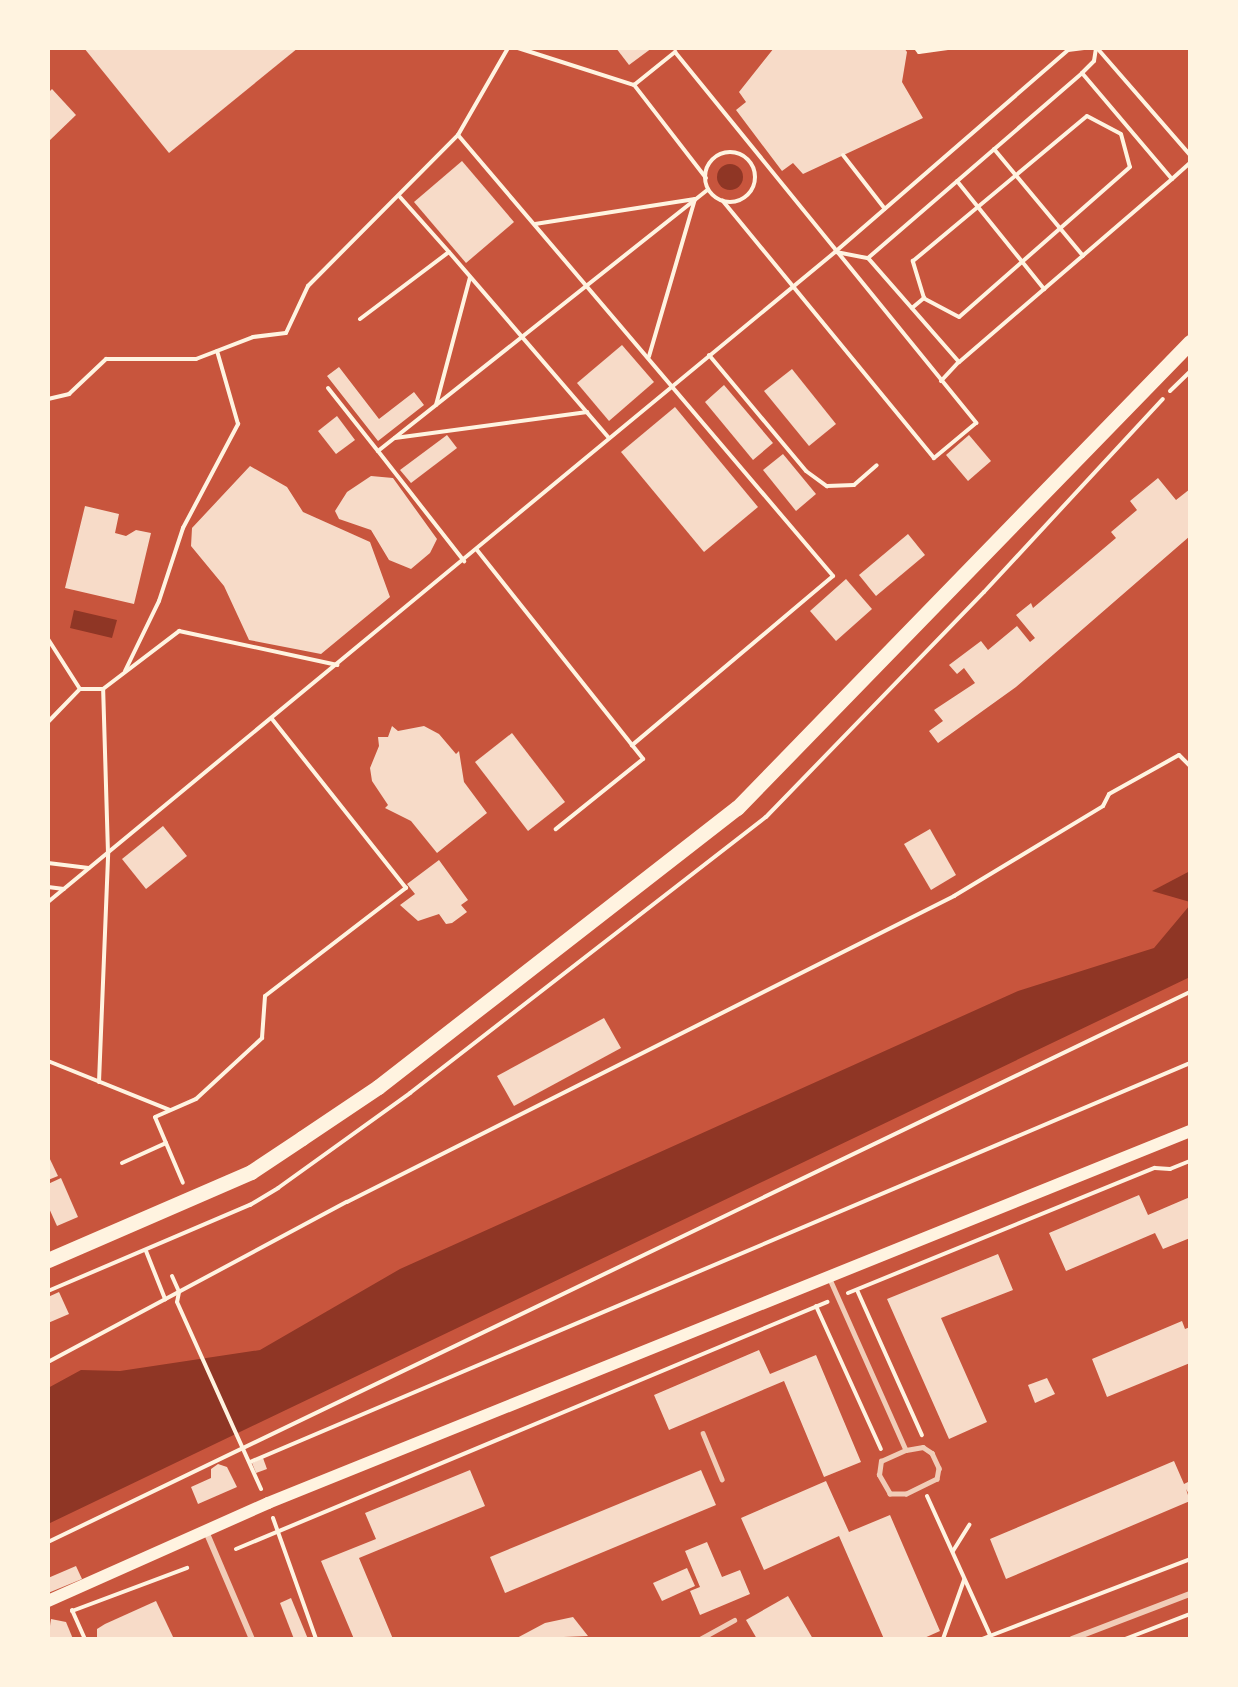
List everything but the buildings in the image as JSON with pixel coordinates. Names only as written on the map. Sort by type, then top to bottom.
[{"type":"main road","points":[[48,1260],[251,1172],[285,1150],[378,1087],[736,808],[1190,342]]},
{"type":"main road","points":[[48,1601],[205,1529],[1190,1131]]},
{"type":"street","points":[[205,1529],[252,1639]]},
{"type":"street","points":[[1072,1639],[1190,1594]]},
{"type":"lane","points":[[829,1277],[906,1450]]},
{"type":"lane","points":[[703,1433],[722,1479]]},
{"type":"lane","points":[[929,1449],[940,1475],[923,1487],[900,1496],[890,1494],[878,1469],[885,1458],[906,1450],[929,1449]]},
{"type":"lane","points":[[700,1639],[734,1620]]},
{"type":"path","points":[[48,399],[69,394],[106,359],[196,359],[253,337],[286,333],[308,286],[400,197],[458,135],[508,48]]},
{"type":"path","points":[[518,48],[633,85],[706,178]]},
{"type":"path","points":[[633,85],[679,48]]},
{"type":"path","points":[[916,48],[919,52],[948,48]]},
{"type":"path","points":[[48,902],[464,561],[835,252],[1069,49],[1084,48]]},
{"type":"path","points":[[868,258],[1082,73],[1094,61],[1096,48]]},
{"type":"path","points":[[1096,48],[1190,155]]},
{"type":"path","points":[[675,52],[756,155],[976,423],[934,458],[723,201],[708,189],[706,178],[709,164],[722,154],[738,154],[750,162],[755,174],[752,190],[739,201],[723,201]]},
{"type":"path","points":[[1082,73],[1172,178]]},
{"type":"path","points":[[1088,116],[1121,134],[1130,167],[959,317],[924,298],[913,261],[1016,175],[1088,116]]},
{"type":"path","points":[[1121,134],[1129,127]]},
{"type":"path","points":[[458,135],[674,385],[833,576],[632,745]]},
{"type":"path","points":[[994,149],[1083,256]]},
{"type":"path","points":[[750,162],[756,155]]},
{"type":"path","points":[[843,155],[885,209]]},
{"type":"path","points":[[942,381],[959,362],[1190,163]]},
{"type":"path","points":[[957,181],[1044,289]]},
{"type":"path","points":[[378,451],[708,189]]},
{"type":"path","points":[[400,197],[524,336],[609,438]]},
{"type":"path","points":[[535,224],[695,199]]},
{"type":"path","points":[[649,357],[695,199]]},
{"type":"path","points":[[360,319],[449,252]]},
{"type":"path","points":[[835,252],[868,258],[959,362]]},
{"type":"path","points":[[436,405],[471,276]]},
{"type":"path","points":[[912,308],[924,298]]},
{"type":"path","points":[[125,671],[159,601],[183,528],[238,424],[217,351]]},
{"type":"path","points":[[709,355],[806,471],[827,486],[854,485],[877,465]]},
{"type":"path","points":[[328,388],[464,561]]},
{"type":"path","points":[[394,438],[587,411]]},
{"type":"path","points":[[477,550],[643,759],[556,829]]},
{"type":"path","points":[[48,722],[80,689],[103,689],[178,631],[338,665]]},
{"type":"path","points":[[48,639],[80,689]]},
{"type":"path","points":[[99,1082],[108,853],[103,689]]},
{"type":"path","points":[[173,1187],[184,1183],[155,1117],[196,1099],[262,1038],[265,996],[406,888],[272,719]]},
{"type":"path","points":[[48,1362],[347,1202],[954,896],[1103,806],[1109,794],[1179,755],[1190,766]]},
{"type":"path","points":[[48,863],[89,868]]},
{"type":"path","points":[[48,887],[64,889]]},
{"type":"path","points":[[48,1542],[243,1445],[1190,992]]},
{"type":"path","points":[[48,1061],[170,1110]]},
{"type":"path","points":[[250,1462],[1190,1063]]},
{"type":"path","points":[[122,1162],[166,1143]]},
{"type":"path","points":[[236,1549],[279,1533],[816,1306],[1155,1168],[1170,1169],[1190,1161]]},
{"type":"path","points":[[48,1291],[146,1251],[165,1299]]},
{"type":"path","points":[[172,1275],[179,1292],[177,1302],[240,1437],[262,1491]]},
{"type":"path","points":[[857,1290],[929,1449]]},
{"type":"path","points":[[816,1306],[885,1458]]},
{"type":"path","points":[[923,1487],[990,1635]]},
{"type":"path","points":[[953,1552],[969,1525]]},
{"type":"path","points":[[279,1533],[316,1639]]},
{"type":"path","points":[[982,1639],[1190,1559]]},
{"type":"path","points":[[72,1611],[187,1568]]},
{"type":"path","points":[[943,1639],[965,1579]]},
{"type":"path","points":[[64,1594],[85,1639]]},
{"type":"path","points":[[1125,1639],[1190,1614]]},
{"type":"shaded area","points":[[730,164],[739,168],[743,177],[739,186],[730,190],[721,186],[717,177],[721,168]]},
{"type":"shaded area","points":[[74,610],[117,620],[112,638],[70,628]]},
{"type":"shaded area","points":[[1190,871],[1190,902],[1152,891]]},
{"type":"shaded area","points":[[1190,905],[1190,977],[48,1524],[48,1388],[81,1370],[120,1371],[260,1350],[400,1269],[1018,991],[1154,948]]}]
